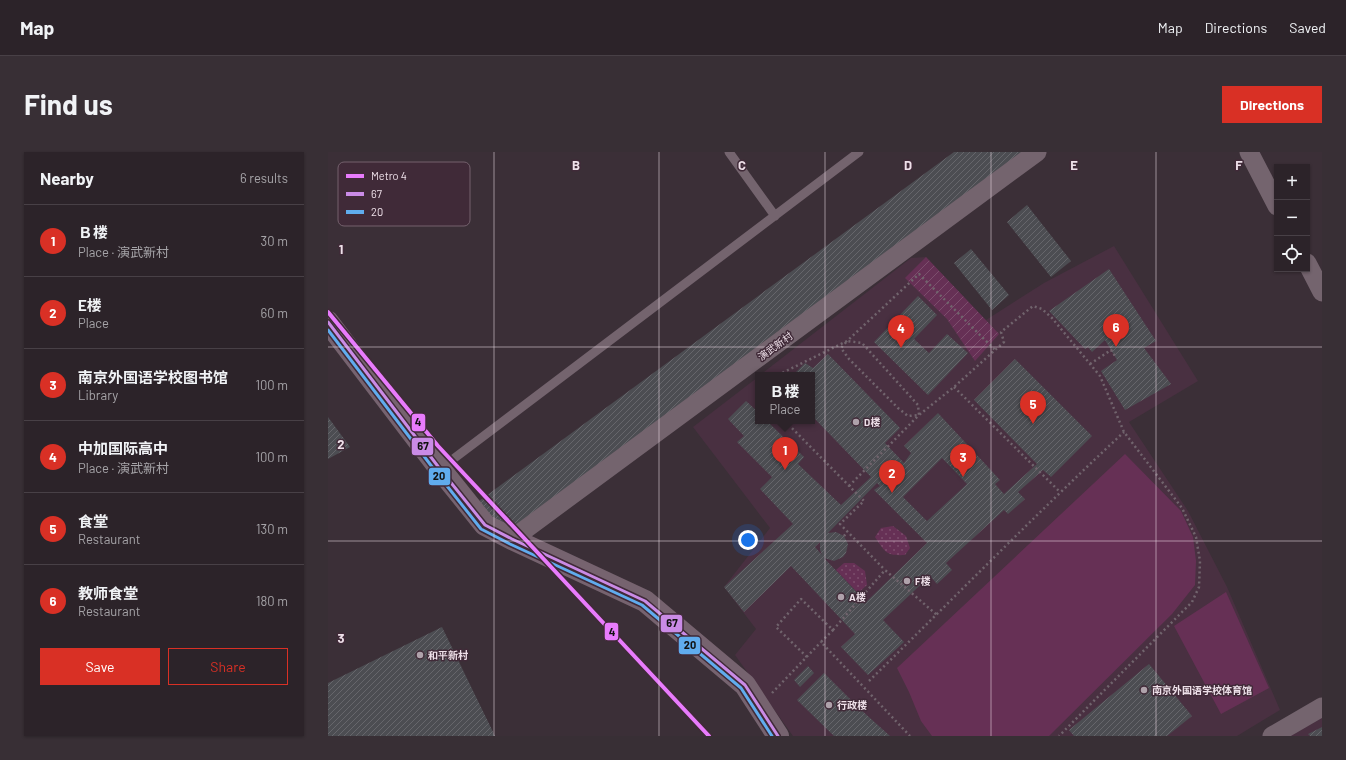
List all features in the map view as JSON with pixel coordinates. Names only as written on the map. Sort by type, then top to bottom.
[{"type":"main road","points":[[328,322],[440,469],[485,525],[644,601],[745,685],[778,736]]},
{"type":"street","name":"演武新村","points":[[512,539],[1037,152]]},
{"type":"street","points":[[1249,152],[1274,200]]},
{"type":"street","points":[[1310,269],[1322,292]]},
{"type":"street","points":[[1272,736],[1322,707]]},
{"type":"lane","points":[[729,152],[775,216]]},
{"type":"lane","points":[[440,469],[859,152]]},
{"type":"path","points":[[919,415],[908,416],[898,408],[849,359],[841,348],[846,341],[920,274],[995,350]]},
{"type":"path","points":[[849,486],[919,415],[954,387],[1004,342],[1001,332],[1033,306],[1042,309],[1052,318],[1100,376],[1124,432],[1182,508],[1196,537],[1200,561],[1199,587],[1192,602],[1059,736]]},
{"type":"path","points":[[784,372],[846,341],[862,343],[918,405],[919,415]]},
{"type":"path","points":[[1090,364],[1111,350],[1115,356]]},
{"type":"path","points":[[954,387],[1060,492]]},
{"type":"path","points":[[789,424],[864,501],[840,524],[885,570],[937,615]]},
{"type":"path","points":[[869,681],[1060,492],[1124,432]]},
{"type":"path","points":[[844,536],[848,532]]},
{"type":"path","points":[[759,706],[822,642],[885,570]]},
{"type":"path","points":[[807,657],[776,627],[801,599],[832,630]]},
{"type":"path","points":[[822,642],[910,736]]},
{"type":"shaded area","points":[[1114,246],[1198,381],[1129,422],[1188,511],[1227,587],[1280,710],[1237,736],[793,736],[735,655],[756,629],[724,587],[770,528],[693,427],[755,379],[755,424],[815,424],[815,372],[764,372],[911,258],[926,257],[986,320],[1044,283]]},
{"type":"shaded area","points":[[926,257],[999,334],[975,361],[947,319],[905,278]]},
{"type":"shaded area","points":[[1125,454],[1181,511],[1193,537],[1196,561],[1195,585],[1172,614],[1049,736],[932,736],[921,721],[897,668]]},
{"type":"shaded area","points":[[893,526],[906,536],[910,548],[905,555],[890,554],[884,550],[875,537],[881,528]]},
{"type":"shaded area","points":[[844,563],[854,563],[865,571],[867,585],[858,593],[836,570]]},
{"type":"shaded area","points":[[1226,592],[1269,688],[1221,714],[1174,626]]},
{"type":"shaded area","points":[[1322,718],[1322,736],[1290,736]]},
{"type":"building","points":[[954,152],[1037,152],[512,539],[471,507]]},
{"type":"building","points":[[1027,205],[1071,261],[1051,277],[1007,222]]},
{"type":"building","points":[[971,249],[1009,295],[992,310],[954,263]]},
{"type":"building","points":[[1109,269],[1156,341],[1144,348],[1171,384],[1125,410],[1101,371],[1117,360],[1105,340],[1092,352],[1088,347],[1085,349],[1049,311]]},
{"type":"building","points":[[918,296],[937,315],[914,339],[929,353],[947,334],[968,353],[928,395],[874,342]]},
{"type":"building","points":[[828,354],[900,428],[885,443],[904,463],[911,453],[904,446],[938,413],[1000,480],[995,484],[1004,494],[1037,464],[974,400],[1015,359],[1092,436],[1051,477],[1043,470],[1018,492],[1025,499],[1008,514],[1004,510],[946,563],[952,570],[937,584],[930,576],[883,620],[904,642],[868,675],[841,647],[855,634],[791,566],[744,612],[724,587],[793,524],[760,489],[772,477],[737,442],[744,436],[728,419],[746,401],[755,409],[755,424],[770,424],[804,457],[798,464],[841,505],[871,477],[815,419],[815,372],[796,372],[805,363],[813,368]],"holes":[[[942,458],[967,484],[927,521],[903,497]],[[877,483],[880,486],[874,490],[927,543],[866,602],[824,558],[834,561],[843,557],[846,553],[848,544],[844,536],[836,532],[828,533]],[[820,542],[820,550],[822,555],[815,547]]]},
{"type":"building","points":[[328,417],[350,447],[328,459]]},
{"type":"building","name":"和平新村","points":[[442,627],[495,736],[328,736],[328,683]]},
{"type":"building","name":"南京外国语学校体育馆","points":[[1149,664],[1192,716],[1167,736],[1074,736],[1069,730]]},
{"type":"building","points":[[808,666],[814,673],[800,687],[794,680]]},
{"type":"building","name":"行政楼","points":[[824,673],[890,736],[834,736],[797,700]]},
{"type":"building","points":[[1322,727],[1322,736],[1310,736],[1308,734]]},
{"type":"metro line","name":"4","points":[[328,312],[438,446],[709,736]]},
{"type":"transit line","name":"67","points":[[328,322],[440,469],[485,525],[645,601],[745,685],[778,736]]},
{"type":"transit line","name":"20","points":[[328,330],[481,529],[642,605],[741,688],[772,736]]},
{"type":"place","name":"教师食堂","points":[[1116,347]]},
{"type":"place","name":"中加国际高中","points":[[901,348]]},
{"type":"place","name":"D楼","points":[[856,422]]},
{"type":"place","name":"食堂","points":[[1033,424]]},
{"type":"place","name":"Ｂ楼","points":[[785,470]]},
{"type":"place","name":"南京外国语学校图书馆","points":[[963,477]]},
{"type":"place","name":"E楼","points":[[892,493]]},
{"type":"place","name":"F楼","points":[[907,581]]},
{"type":"place","name":"A楼","points":[[841,597]]},
{"type":"place","name":"和平新村","points":[[420,655]]},
{"type":"place","name":"南京外国语学校体育馆","points":[[1144,690]]},
{"type":"place","name":"行政楼","points":[[829,705]]}]
